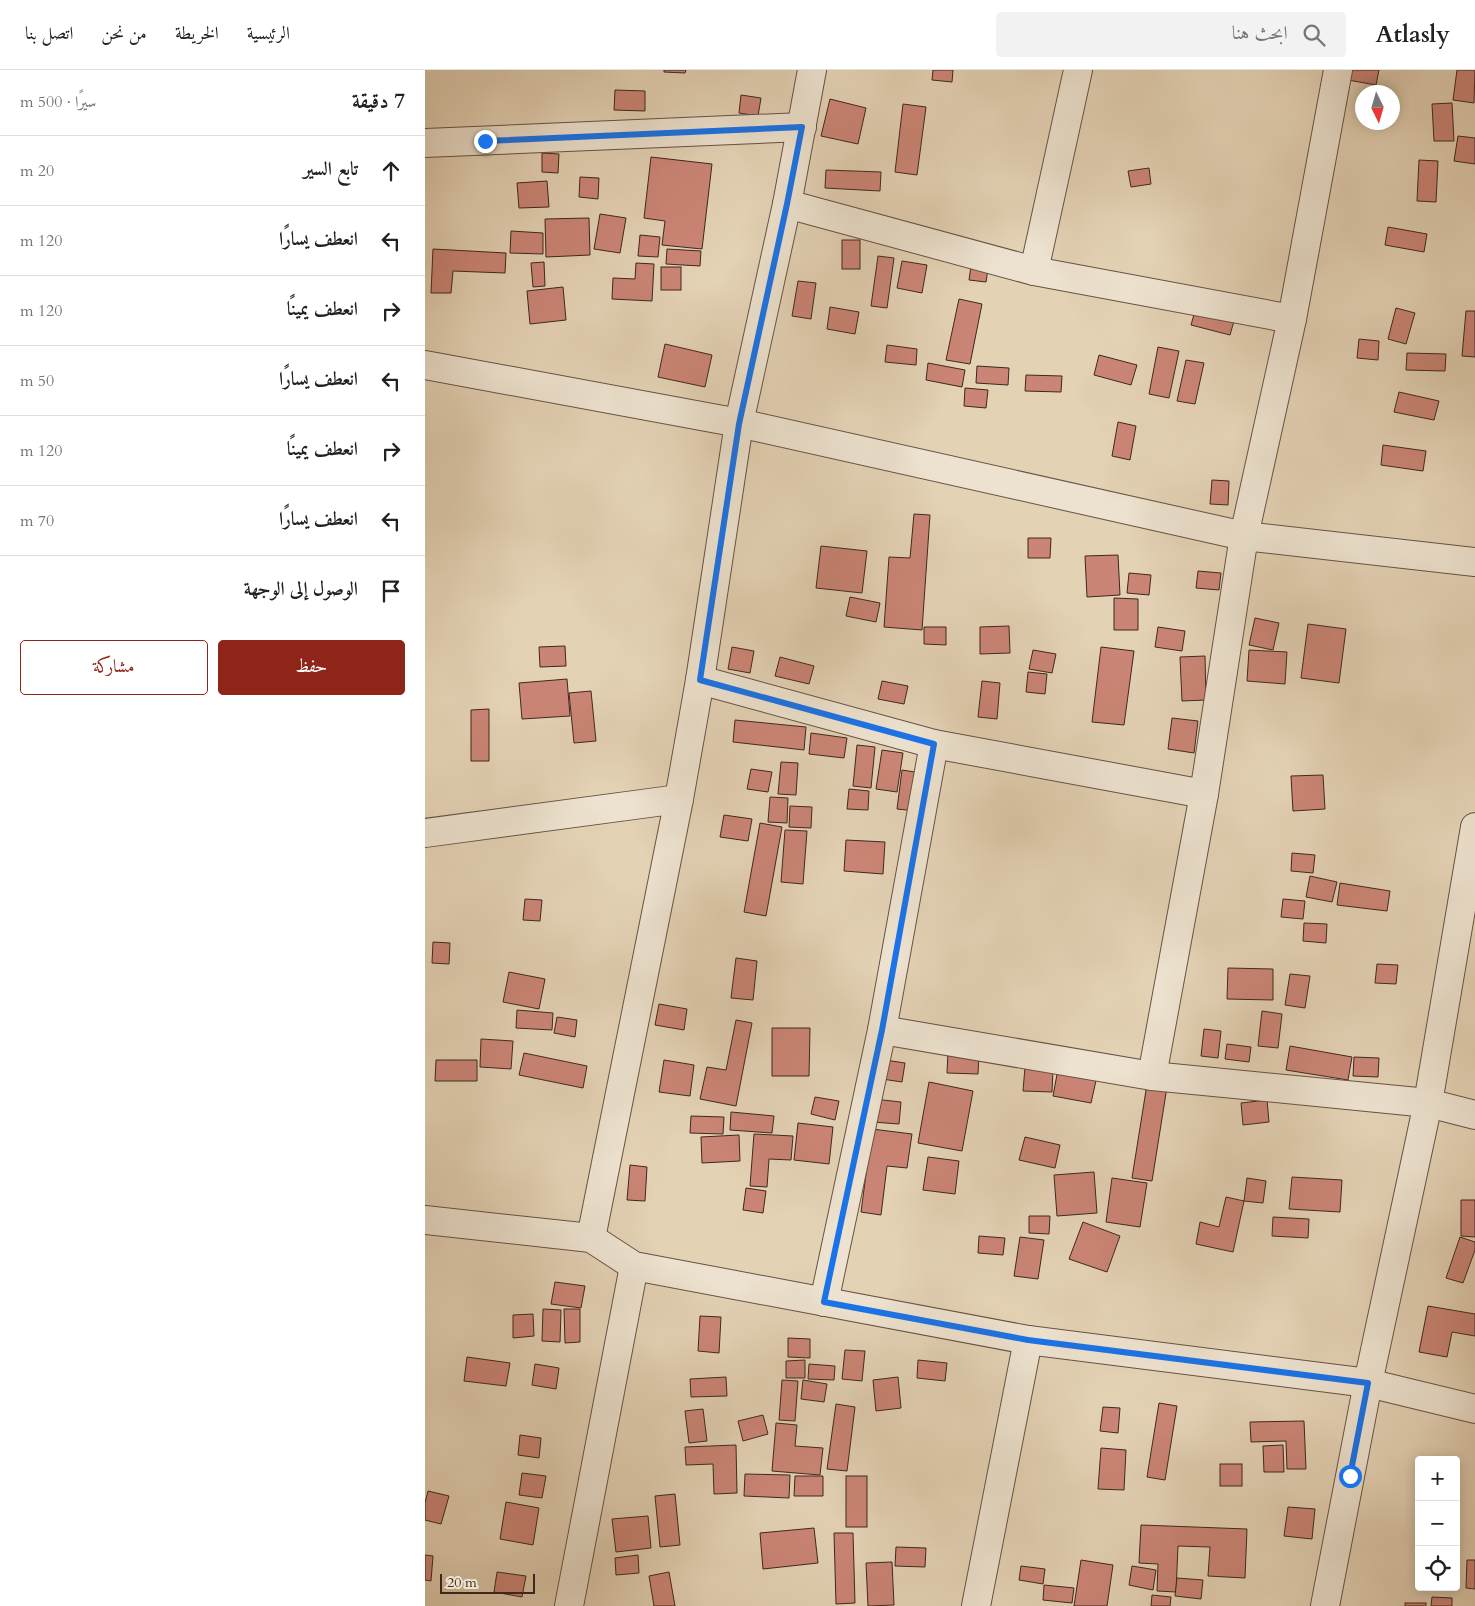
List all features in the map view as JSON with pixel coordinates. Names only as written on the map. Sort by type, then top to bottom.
[{"type":"street","points":[[591,1238],[679,799],[700,680],[739,424],[787,204],[812,70]]},
{"type":"street","points":[[1034,271],[1078,70]]},
{"type":"street","points":[[1152,1076],[1204,794],[1244,536],[1292,319],[1338,70]]},
{"type":"street","points":[[425,144],[802,127]]},
{"type":"street","points":[[787,204],[1034,271],[1292,319]]},
{"type":"street","points":[[425,366],[739,424],[1244,536],[1475,562]]},
{"type":"street","points":[[700,680],[934,744],[1204,794]]},
{"type":"street","points":[[824,1302],[882,1030],[934,744]]},
{"type":"street","points":[[425,833],[679,799]]},
{"type":"street","points":[[1325,1606],[1368,1383],[1428,1103],[1475,827]]},
{"type":"street","points":[[882,1030],[1152,1076],[1428,1103],[1475,1115]]},
{"type":"street","points":[[425,1220],[591,1238],[634,1266],[1028,1340],[1368,1383],[1475,1408]]},
{"type":"street","points":[[569,1606],[634,1266]]},
{"type":"street","points":[[976,1606],[1028,1340]]},
{"type":"building","points":[[664,70],[686,70],[685,73],[664,72]]},
{"type":"building","points":[[933,70],[953,70],[952,82],[932,80]]},
{"type":"building","points":[[1350,70],[1379,70],[1376,85],[1348,80]]},
{"type":"building","points":[[1457,70],[1475,70],[1474,103],[1453,100]]},
{"type":"building","points":[[615,90],[645,91],[645,111],[614,110]]},
{"type":"building","points":[[741,95],[761,98],[758,116],[739,113]]},
{"type":"building","points":[[830,99],[866,108],[858,144],[821,136]]},
{"type":"building","points":[[1452,103],[1454,141],[1434,141],[1432,104]]},
{"type":"building","points":[[903,104],[926,107],[917,175],[895,172]]},
{"type":"building","points":[[1458,136],[1475,138],[1475,164],[1454,161]]},
{"type":"building","points":[[542,153],[559,154],[558,173],[542,172]]},
{"type":"building","points":[[651,157],[712,164],[702,249],[662,245],[665,221],[644,218]]},
{"type":"building","points":[[1419,160],[1438,161],[1436,202],[1417,201]]},
{"type":"building","points":[[1149,168],[1151,184],[1131,187],[1128,171]]},
{"type":"building","points":[[826,170],[881,172],[880,191],[825,188]]},
{"type":"building","points":[[580,177],[599,178],[598,199],[579,197]]},
{"type":"building","points":[[547,181],[549,207],[519,208],[517,183]]},
{"type":"building","points":[[600,214],[626,218],[620,253],[594,249]]},
{"type":"building","points":[[589,218],[590,255],[546,257],[545,219]]},
{"type":"building","points":[[1388,227],[1427,234],[1424,252],[1385,245]]},
{"type":"building","points":[[511,231],[543,233],[543,254],[510,253]]},
{"type":"building","points":[[640,235],[660,237],[658,257],[638,256]]},
{"type":"building","points":[[842,240],[860,240],[860,269],[842,269]]},
{"type":"building","points":[[433,249],[506,253],[505,273],[453,271],[451,293],[431,293]]},
{"type":"building","points":[[667,249],[701,251],[700,266],[666,264]]},
{"type":"building","points":[[878,256],[894,258],[887,308],[871,306]]},
{"type":"building","points":[[972,259],[989,262],[986,282],[969,280]]},
{"type":"building","points":[[902,261],[927,265],[922,293],[897,288]]},
{"type":"building","points":[[544,262],[545,286],[533,287],[531,263]]},
{"type":"building","points":[[636,263],[654,264],[652,301],[612,299],[613,278],[635,279]]},
{"type":"building","points":[[661,267],[681,267],[681,290],[661,290]]},
{"type":"building","points":[[798,281],[816,283],[811,319],[792,316]]},
{"type":"building","points":[[563,287],[566,320],[530,324],[527,291]]},
{"type":"building","points":[[959,299],[982,304],[970,364],[946,360]]},
{"type":"building","points":[[1197,304],[1236,314],[1230,335],[1191,325]]},
{"type":"building","points":[[830,307],[859,312],[855,334],[827,329]]},
{"type":"building","points":[[1396,308],[1415,313],[1406,344],[1388,339]]},
{"type":"building","points":[[1466,311],[1475,311],[1475,357],[1462,356]]},
{"type":"building","points":[[1359,339],[1379,341],[1378,360],[1357,358]]},
{"type":"building","points":[[665,344],[712,355],[705,387],[658,377]]},
{"type":"building","points":[[887,345],[917,349],[916,365],[885,362]]},
{"type":"building","points":[[1158,347],[1179,351],[1169,398],[1149,394]]},
{"type":"building","points":[[1407,353],[1446,354],[1445,371],[1406,370]]},
{"type":"building","points":[[1099,355],[1137,365],[1131,385],[1094,375]]},
{"type":"building","points":[[1186,360],[1204,363],[1195,404],[1177,401]]},
{"type":"building","points":[[928,363],[965,370],[962,387],[926,380]]},
{"type":"building","points":[[977,366],[1009,368],[1008,385],[976,383]]},
{"type":"building","points":[[1026,375],[1062,376],[1061,392],[1025,391]]},
{"type":"building","points":[[965,388],[988,390],[986,408],[964,406]]},
{"type":"building","points":[[1399,392],[1439,401],[1434,420],[1394,412]]},
{"type":"building","points":[[1118,422],[1136,426],[1130,460],[1112,456]]},
{"type":"building","points":[[1383,445],[1426,451],[1423,471],[1381,465]]},
{"type":"building","points":[[1212,480],[1229,481],[1228,505],[1210,504]]},
{"type":"building","points":[[914,514],[930,515],[922,630],[884,627],[889,557],[910,558]]},
{"type":"building","points":[[1028,538],[1051,538],[1050,558],[1028,558]]},
{"type":"building","points":[[821,546],[867,551],[862,593],[816,588]]},
{"type":"building","points":[[1118,555],[1120,595],[1087,597],[1085,556]]},
{"type":"building","points":[[1198,571],[1221,573],[1219,590],[1196,588]]},
{"type":"building","points":[[1129,573],[1151,575],[1149,595],[1127,593]]},
{"type":"building","points":[[850,597],[880,603],[876,622],[846,616]]},
{"type":"building","points":[[1114,598],[1138,599],[1138,630],[1114,630]]},
{"type":"building","points":[[1255,618],[1279,623],[1273,650],[1249,645]]},
{"type":"building","points":[[1308,624],[1346,629],[1339,683],[1301,678]]},
{"type":"building","points":[[1009,626],[1010,653],[980,654],[980,627]]},
{"type":"building","points":[[924,627],[946,627],[946,645],[924,644]]},
{"type":"building","points":[[1158,627],[1185,631],[1182,651],[1155,647]]},
{"type":"building","points":[[565,646],[566,666],[540,667],[539,647]]},
{"type":"building","points":[[732,647],[754,651],[750,673],[728,669]]},
{"type":"building","points":[[1101,647],[1134,651],[1124,725],[1092,722]]},
{"type":"building","points":[[1033,650],[1056,654],[1052,673],[1029,669]]},
{"type":"building","points":[[1249,650],[1287,652],[1285,684],[1247,681]]},
{"type":"building","points":[[1205,656],[1206,700],[1182,701],[1180,657]]},
{"type":"building","points":[[780,657],[814,666],[809,684],[775,676]]},
{"type":"building","points":[[1028,672],[1047,674],[1045,694],[1026,692]]},
{"type":"building","points":[[567,679],[570,716],[522,719],[519,683]]},
{"type":"building","points":[[882,681],[908,686],[904,704],[878,699]]},
{"type":"building","points":[[982,681],[1000,683],[997,719],[978,717]]},
{"type":"building","points":[[591,691],[596,741],[574,743],[569,693]]},
{"type":"building","points":[[489,709],[489,761],[471,761],[471,710]]},
{"type":"building","points":[[1172,718],[1198,721],[1194,753],[1168,749]]},
{"type":"building","points":[[735,720],[806,727],[804,750],[733,742]]},
{"type":"building","points":[[811,733],[847,738],[844,758],[809,754]]},
{"type":"building","points":[[857,745],[875,747],[871,788],[853,786]]},
{"type":"building","points":[[882,750],[903,753],[897,792],[876,789]]},
{"type":"building","points":[[781,762],[798,763],[796,795],[778,794]]},
{"type":"building","points":[[751,769],[772,772],[768,792],[747,789]]},
{"type":"building","points":[[902,770],[921,773],[916,811],[897,809]]},
{"type":"building","points":[[1323,775],[1325,809],[1293,811],[1291,776]]},
{"type":"building","points":[[849,789],[869,791],[868,810],[847,809]]},
{"type":"building","points":[[770,797],[788,798],[787,823],[768,822]]},
{"type":"building","points":[[790,806],[812,807],[811,828],[789,827]]},
{"type":"building","points":[[724,815],[752,819],[748,841],[720,837]]},
{"type":"building","points":[[760,823],[782,827],[766,916],[744,912]]},
{"type":"building","points":[[785,830],[807,831],[803,884],[781,882]]},
{"type":"building","points":[[846,840],[885,842],[883,874],[844,871]]},
{"type":"building","points":[[1292,853],[1315,855],[1313,873],[1291,871]]},
{"type":"building","points":[[1310,876],[1337,882],[1332,902],[1306,897]]},
{"type":"building","points":[[1340,883],[1390,891],[1387,911],[1337,905]]},
{"type":"building","points":[[525,899],[542,900],[540,921],[523,920]]},
{"type":"building","points":[[1283,899],[1305,901],[1303,919],[1281,917]]},
{"type":"building","points":[[1304,923],[1327,924],[1326,943],[1303,941]]},
{"type":"building","points":[[433,942],[450,943],[449,964],[432,963]]},
{"type":"building","points":[[736,958],[757,961],[753,1000],[731,998]]},
{"type":"building","points":[[1377,964],[1398,965],[1396,984],[1375,983]]},
{"type":"building","points":[[1228,968],[1273,969],[1273,1000],[1227,999]]},
{"type":"building","points":[[509,972],[545,979],[539,1009],[503,1002]]},
{"type":"building","points":[[1290,974],[1310,976],[1305,1008],[1285,1005]]},
{"type":"building","points":[[659,1004],[687,1009],[684,1030],[655,1025]]},
{"type":"building","points":[[517,1010],[553,1013],[552,1030],[516,1028]]},
{"type":"building","points":[[1262,1011],[1282,1014],[1278,1048],[1258,1046]]},
{"type":"building","points":[[557,1017],[577,1020],[575,1037],[554,1033]]},
{"type":"building","points":[[736,1020],[752,1023],[736,1106],[700,1099],[707,1067],[726,1070]]},
{"type":"building","points":[[772,1028],[810,1028],[809,1076],[772,1076]]},
{"type":"building","points":[[1204,1029],[1221,1031],[1218,1058],[1201,1056]]},
{"type":"building","points":[[481,1039],[513,1041],[511,1069],[480,1067]]},
{"type":"building","points":[[1227,1044],[1251,1047],[1249,1062],[1225,1059]]},
{"type":"building","points":[[1290,1046],[1352,1057],[1348,1080],[1286,1070]]},
{"type":"building","points":[[948,1052],[979,1053],[978,1074],[947,1073]]},
{"type":"building","points":[[524,1053],[587,1066],[583,1088],[519,1075]]},
{"type":"building","points":[[1354,1057],[1379,1058],[1378,1077],[1353,1076]]},
{"type":"building","points":[[436,1060],[477,1060],[477,1081],[435,1081]]},
{"type":"building","points":[[664,1060],[694,1065],[690,1096],[659,1092]]},
{"type":"building","points":[[885,1060],[905,1063],[902,1082],[882,1079]]},
{"type":"building","points":[[1025,1067],[1053,1069],[1052,1092],[1023,1091]]},
{"type":"building","points":[[1058,1069],[1097,1076],[1091,1103],[1053,1096]]},
{"type":"building","points":[[929,1082],[973,1091],[962,1151],[918,1143]]},
{"type":"building","points":[[1147,1084],[1167,1087],[1152,1181],[1132,1178]]},
{"type":"building","points":[[815,1097],[839,1101],[835,1120],[811,1114]]},
{"type":"building","points":[[874,1099],[901,1102],[899,1124],[872,1122]]},
{"type":"building","points":[[1267,1100],[1269,1122],[1243,1125],[1241,1103]]},
{"type":"building","points":[[731,1112],[774,1116],[772,1133],[730,1130]]},
{"type":"building","points":[[691,1116],[724,1117],[723,1134],[690,1133]]},
{"type":"building","points":[[798,1123],[833,1127],[829,1164],[794,1160]]},
{"type":"building","points":[[872,1129],[912,1134],[907,1168],[887,1166],[881,1215],[861,1212]]},
{"type":"building","points":[[754,1134],[793,1136],[791,1160],[769,1159],[767,1187],[750,1186]]},
{"type":"building","points":[[739,1135],[740,1161],[702,1163],[701,1137]]},
{"type":"building","points":[[1025,1137],[1060,1145],[1055,1168],[1019,1160]]},
{"type":"building","points":[[928,1157],[959,1161],[955,1194],[923,1190]]},
{"type":"building","points":[[630,1165],[647,1167],[645,1201],[627,1200]]},
{"type":"building","points":[[1094,1172],[1097,1213],[1057,1216],[1054,1175]]},
{"type":"building","points":[[1292,1177],[1342,1180],[1340,1212],[1289,1209]]},
{"type":"building","points":[[1112,1178],[1147,1183],[1140,1227],[1106,1222]]},
{"type":"building","points":[[1247,1178],[1266,1181],[1263,1203],[1244,1201]]},
{"type":"building","points":[[746,1188],[766,1191],[763,1213],[743,1210]]},
{"type":"building","points":[[1226,1197],[1244,1201],[1233,1252],[1196,1244],[1200,1222],[1219,1227]]},
{"type":"building","points":[[1461,1200],[1475,1200],[1475,1237],[1461,1236]]},
{"type":"building","points":[[1029,1216],[1050,1216],[1049,1234],[1029,1233]]},
{"type":"building","points":[[1273,1217],[1309,1219],[1308,1238],[1272,1236]]},
{"type":"building","points":[[1083,1222],[1120,1236],[1107,1272],[1069,1259]]},
{"type":"building","points":[[979,1236],[1005,1238],[1003,1255],[978,1253]]},
{"type":"building","points":[[1020,1237],[1044,1240],[1038,1279],[1014,1276]]},
{"type":"building","points":[[1460,1237],[1475,1242],[1475,1250],[1463,1283],[1446,1278]]},
{"type":"building","points":[[555,1282],[585,1286],[581,1308],[551,1304]]},
{"type":"building","points":[[1428,1306],[1475,1314],[1475,1336],[1452,1332],[1447,1357],[1419,1352]]},
{"type":"building","points":[[543,1309],[561,1310],[560,1342],[542,1341]]},
{"type":"building","points":[[564,1309],[580,1309],[580,1342],[565,1343]]},
{"type":"building","points":[[533,1314],[534,1336],[513,1338],[513,1315]]},
{"type":"building","points":[[700,1316],[721,1317],[719,1353],[698,1351]]},
{"type":"building","points":[[788,1338],[810,1339],[810,1358],[788,1357]]},
{"type":"building","points":[[845,1350],[865,1351],[862,1381],[842,1379]]},
{"type":"building","points":[[467,1357],[510,1363],[506,1386],[464,1381]]},
{"type":"building","points":[[805,1360],[805,1378],[786,1378],[786,1361]]},
{"type":"building","points":[[918,1360],[947,1363],[945,1381],[917,1378]]},
{"type":"building","points":[[535,1364],[559,1368],[556,1389],[532,1385]]},
{"type":"building","points":[[809,1364],[835,1366],[834,1380],[808,1379]]},
{"type":"building","points":[[726,1377],[727,1396],[691,1397],[690,1379]]},
{"type":"building","points":[[898,1377],[901,1408],[876,1411],[873,1380]]},
{"type":"building","points":[[782,1380],[798,1381],[795,1421],[779,1420]]},
{"type":"building","points":[[803,1380],[827,1384],[824,1402],[801,1399]]},
{"type":"building","points":[[1159,1403],[1177,1406],[1165,1480],[1147,1477]]},
{"type":"building","points":[[836,1404],[855,1407],[847,1471],[827,1469]]},
{"type":"building","points":[[1103,1407],[1120,1408],[1118,1433],[1100,1431]]},
{"type":"building","points":[[703,1409],[707,1441],[689,1443],[685,1411]]},
{"type":"building","points":[[763,1415],[768,1434],[743,1441],[738,1421]]},
{"type":"building","points":[[1304,1421],[1306,1469],[1287,1469],[1286,1441],[1251,1442],[1250,1422]]},
{"type":"building","points":[[776,1423],[797,1425],[795,1446],[823,1448],[820,1475],[772,1471]]},
{"type":"building","points":[[520,1435],[541,1438],[539,1458],[518,1455]]},
{"type":"building","points":[[736,1445],[737,1493],[714,1494],[713,1464],[686,1465],[685,1447]]},
{"type":"building","points":[[1283,1445],[1284,1472],[1264,1472],[1263,1446]]},
{"type":"building","points":[[1101,1448],[1126,1450],[1124,1490],[1098,1489]]},
{"type":"building","points":[[1220,1464],[1242,1464],[1242,1486],[1220,1486]]},
{"type":"building","points":[[522,1473],[546,1476],[542,1498],[519,1495]]},
{"type":"building","points":[[745,1474],[790,1475],[789,1498],[744,1496]]},
{"type":"building","points":[[795,1476],[823,1476],[823,1496],[794,1496]]},
{"type":"building","points":[[846,1476],[867,1476],[867,1527],[846,1527]]},
{"type":"building","points":[[428,1491],[449,1496],[441,1524],[425,1520],[425,1503]]},
{"type":"building","points":[[675,1494],[680,1545],[660,1547],[655,1496]]},
{"type":"building","points":[[506,1502],[539,1508],[533,1545],[500,1539]]},
{"type":"building","points":[[1288,1507],[1315,1509],[1312,1539],[1284,1536]]},
{"type":"building","points":[[648,1516],[651,1548],[616,1552],[612,1519]]},
{"type":"building","points":[[1141,1525],[1247,1529],[1245,1578],[1208,1576],[1210,1547],[1178,1546],[1176,1592],[1157,1591],[1158,1564],[1139,1563]]},
{"type":"building","points":[[814,1528],[818,1563],[763,1569],[760,1533]]},
{"type":"building","points":[[834,1533],[853,1533],[855,1603],[836,1604]]},
{"type":"building","points":[[896,1547],[926,1548],[925,1567],[895,1566]]},
{"type":"building","points":[[425,1555],[433,1556],[431,1581],[425,1580]]},
{"type":"building","points":[[638,1555],[639,1573],[616,1575],[615,1558]]},
{"type":"building","points":[[1081,1560],[1113,1565],[1107,1606],[1074,1606]]},
{"type":"building","points":[[1467,1560],[1475,1560],[1475,1589],[1466,1588]]},
{"type":"building","points":[[892,1562],[894,1605],[868,1606],[866,1563]]},
{"type":"building","points":[[1021,1566],[1045,1569],[1043,1584],[1019,1580]]},
{"type":"building","points":[[1132,1566],[1156,1570],[1153,1590],[1129,1585]]},
{"type":"building","points":[[497,1572],[526,1576],[522,1597],[494,1592]]},
{"type":"building","points":[[669,1572],[675,1606],[654,1606],[649,1576]]},
{"type":"building","points":[[1177,1578],[1203,1580],[1201,1599],[1175,1596]]},
{"type":"building","points":[[1044,1585],[1074,1588],[1072,1603],[1043,1600]]},
{"type":"building","points":[[1152,1595],[1171,1597],[1170,1606],[1151,1606]]},
{"type":"building","points":[[1432,1597],[1452,1598],[1452,1606],[1431,1606]]},
{"type":"building","points":[[1405,1603],[1426,1603],[1426,1606],[1405,1606]]},
{"type":"route","points":[[485,141],[802,127],[739,424],[700,680],[934,744],[882,1030],[824,1302],[1028,1340],[1368,1383],[1350,1476]]}]
